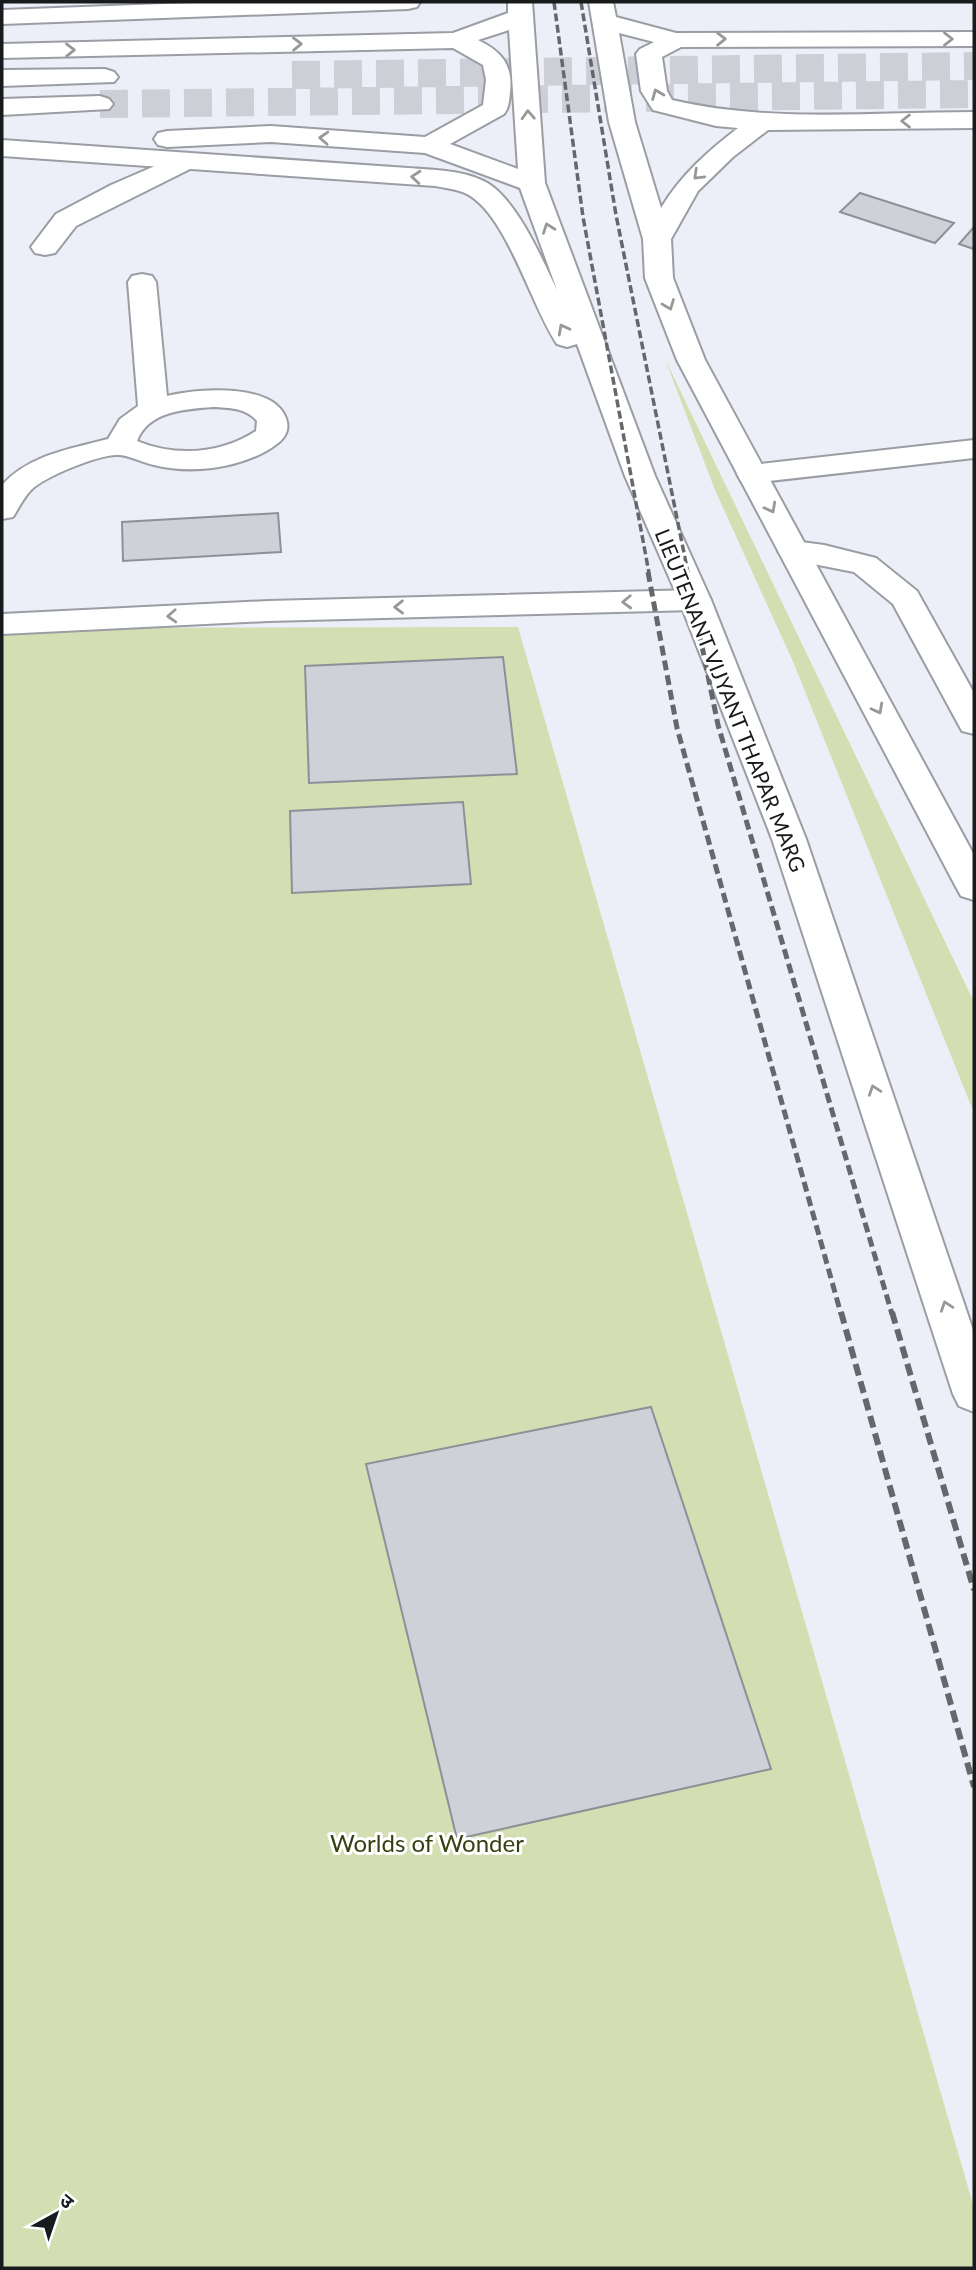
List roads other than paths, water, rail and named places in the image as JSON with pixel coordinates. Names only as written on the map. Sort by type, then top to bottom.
[{"type":"main road","points":[[2,17],[275,4],[408,2]]},
{"type":"main road","points":[[2,51],[456,40],[521,9]]},
{"type":"main road","name":"LIEUTENANT VIJYANT THAPAR MARG","points":[[521,9],[532,183],[640,476],[695,600],[789,839],[968,1360],[974,1394]]},
{"type":"main road","points":[[603,12],[676,40],[974,39]]},
{"type":"main road","points":[[603,12],[622,122],[657,239],[659,278],[691,360],[974,887]]},
{"type":"main road","points":[[429,145],[495,109],[499,85],[496,64],[489,54],[456,40]]},
{"type":"main road","points":[[676,40],[649,54],[654,91],[662,105],[716,118],[762,122],[974,120]]},
{"type":"main road","points":[[2,78],[105,77]]},
{"type":"main road","points":[[2,107],[100,104]]},
{"type":"main road","points":[[657,239],[687,187],[724,151],[762,122]]},
{"type":"main road","points":[[2,148],[271,134],[429,145],[532,183]]},
{"type":"main road","points":[[271,134],[272,168]]},
{"type":"main road","points":[[2,148],[446,180],[479,189],[495,204],[514,236],[640,476]]},
{"type":"main road","points":[[45,247],[66,220],[185,161]]},
{"type":"main road","points":[[142,282],[153,409]]},
{"type":"main road","points":[[2,510],[5,499],[28,476],[67,459],[121,445],[140,454],[177,459],[236,455],[255,448],[271,435],[272,421],[262,409],[238,401],[175,401],[153,409],[130,425],[121,445]]},
{"type":"main road","points":[[752,474],[974,449]]},
{"type":"main road","points":[[794,551],[865,565],[906,598],[974,723]]},
{"type":"main road","points":[[2,624],[268,611],[695,600]]},
{"type":"tunnel","points":[[292,75],[974,66]]},
{"type":"tunnel","points":[[100,104],[974,94]]},
{"type":"railway","points":[[554,2],[583,217],[649,573]]},
{"type":"railway","points":[[581,2],[616,215],[688,573]]},
{"type":"railway","points":[[648,572],[677,728],[841,1314]]},
{"type":"railway","points":[[687,572],[718,725],[892,1314]]},
{"type":"railway","points":[[841,1312],[974,1787]]},
{"type":"railway","points":[[892,1312],[974,1590]]},
{"type":"park label","name":"Worlds of Wonder","points":[[427,1842]]}]
